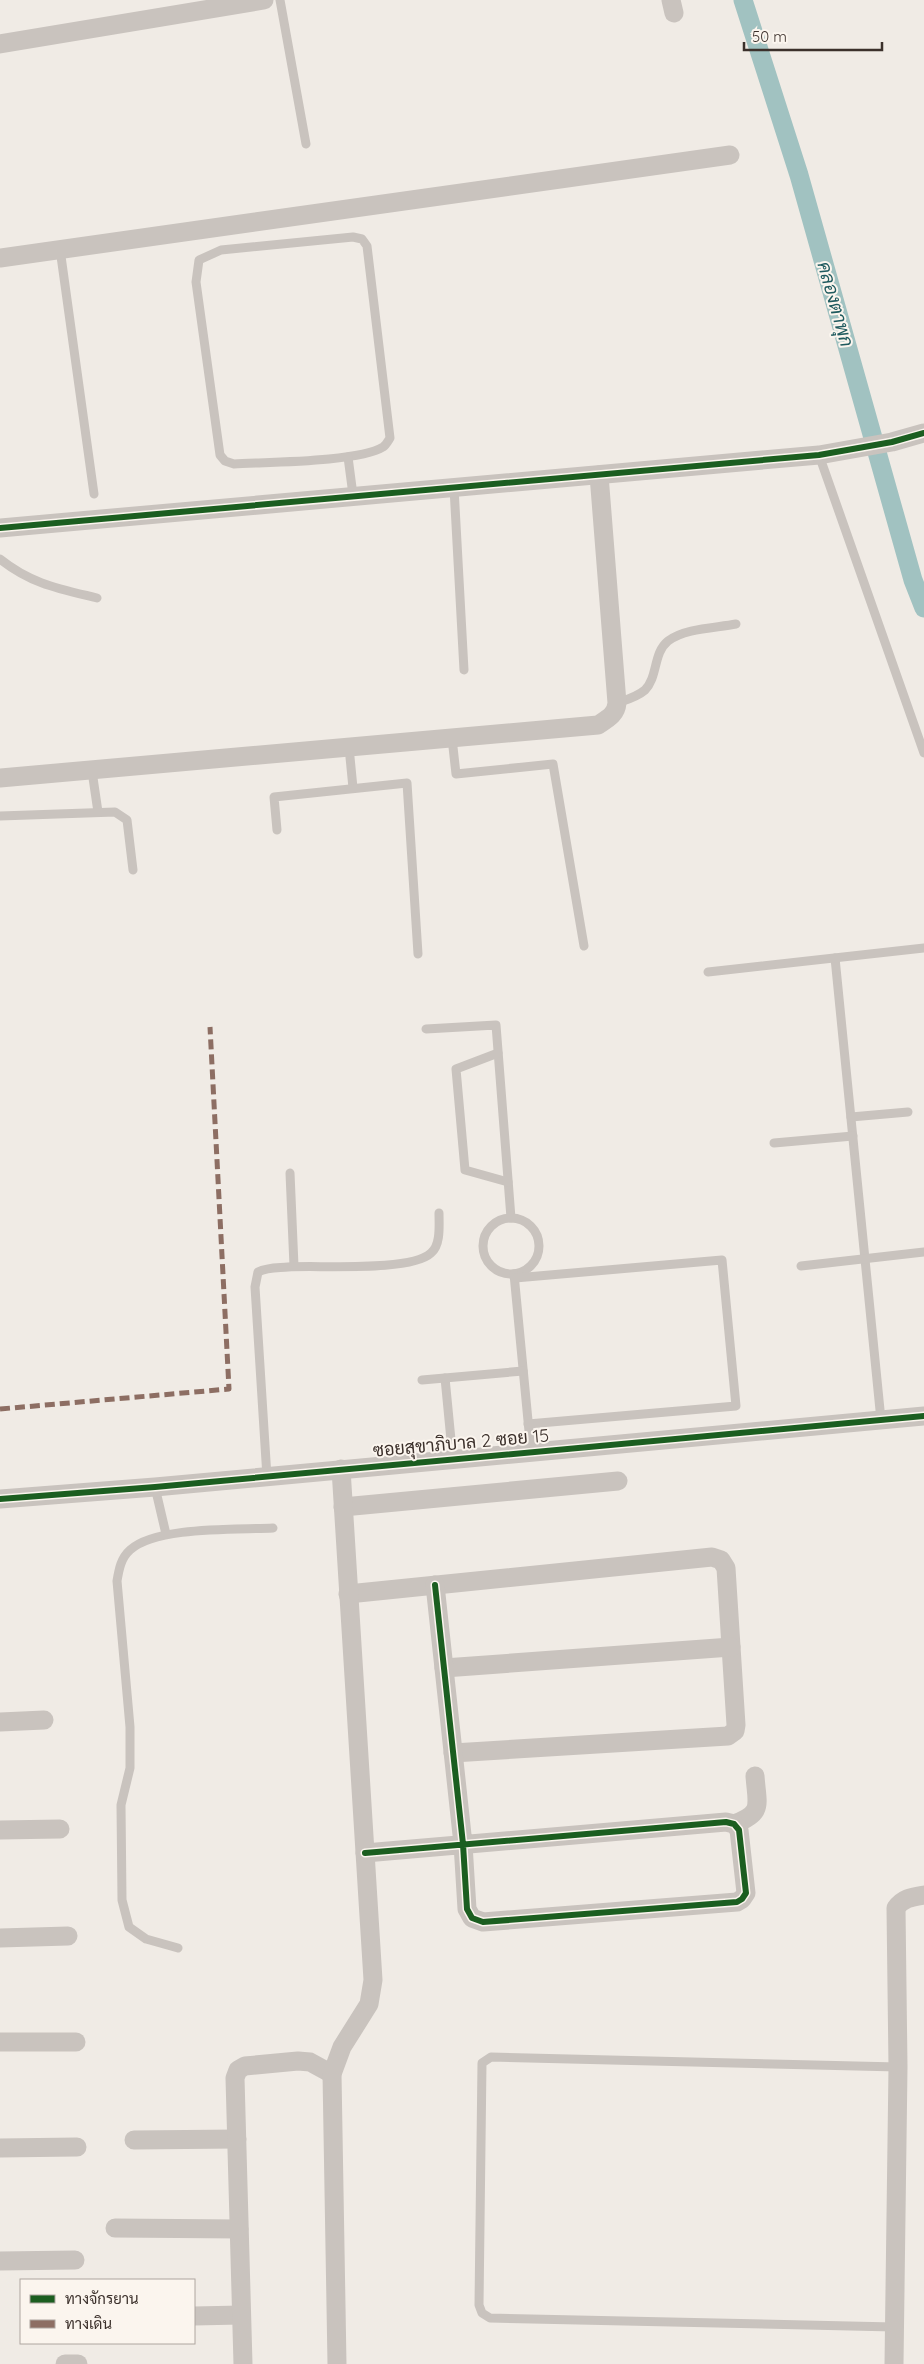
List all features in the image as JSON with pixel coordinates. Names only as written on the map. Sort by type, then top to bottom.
[{"type":"street","points":[[0,44],[264,0]]},
{"type":"street","points":[[0,258],[730,155]]},
{"type":"street","points":[[0,528],[353,495],[454,488],[819,455],[892,442],[924,433]]},
{"type":"street","points":[[0,778],[598,725],[611,716],[616,709],[617,703],[599,475]]},
{"type":"street","name":"ซอยสุขาภิบาล 2 ซอย 15","points":[[0,1499],[155,1487],[881,1420],[924,1420]]},
{"type":"street","points":[[337,2364],[332,2074],[342,2047],[369,2004],[373,1980],[341,1469]]},
{"type":"street","points":[[343,1507],[618,1481]]},
{"type":"street","points":[[348,1594],[712,1556],[721,1560],[726,1568],[735,1731],[728,1736],[453,1753]]},
{"type":"street","points":[[435,1585],[463,1844],[467,1909],[472,1918],[483,1922],[737,1902],[746,1893],[739,1830],[734,1824]]},
{"type":"street","points":[[444,1668],[731,1647]]},
{"type":"street","points":[[0,1722],[44,1720]]},
{"type":"street","points":[[365,1854],[726,1822],[734,1824],[751,1818],[757,1808],[755,1776]]},
{"type":"street","points":[[0,1830],[60,1829]]},
{"type":"street","points":[[894,2364],[898,2067],[896,1908],[901,1901],[924,1895]]},
{"type":"street","points":[[0,1938],[68,1936]]},
{"type":"street","points":[[0,2042],[76,2042]]},
{"type":"street","points":[[242,2364],[235,2078],[238,2070],[245,2066],[298,2061],[310,2062],[332,2074]]},
{"type":"street","points":[[134,2140],[237,2139]]},
{"type":"street","points":[[0,2148],[77,2148]]},
{"type":"street","points":[[115,2228],[239,2230]]},
{"type":"street","points":[[0,2261],[75,2260]]},
{"type":"street","points":[[195,2316],[241,2315]]},
{"type":"street","points":[[66,2364],[78,2364]]},
{"type":"lane","points":[[280,0],[306,144]]},
{"type":"lane","points":[[353,237],[362,239],[367,246],[390,438],[385,446],[377,450],[348,457],[234,464],[225,462],[220,456],[196,282],[199,260],[221,250],[353,237]]},
{"type":"lane","points":[[60,249],[94,494]]},
{"type":"lane","points":[[819,455],[924,753]]},
{"type":"lane","points":[[348,457],[353,495]]},
{"type":"lane","points":[[454,488],[464,670]]},
{"type":"lane","points":[[0,560],[42,585],[97,598]]},
{"type":"lane","points":[[617,703],[636,696],[646,689],[660,651],[666,642],[678,635],[736,624]]},
{"type":"lane","points":[[452,738],[456,774],[553,764],[584,946]]},
{"type":"lane","points":[[349,747],[353,788]]},
{"type":"lane","points":[[92,771],[98,812]]},
{"type":"lane","points":[[277,830],[274,796],[407,783],[418,954]]},
{"type":"lane","points":[[0,816],[115,812],[127,820],[133,870]]},
{"type":"lane","points":[[708,972],[924,948]]},
{"type":"lane","points":[[835,958],[881,1420]]},
{"type":"lane","points":[[426,1030],[496,1026],[511,1218]]},
{"type":"lane","points":[[498,1053],[456,1068],[465,1170],[508,1182]]},
{"type":"lane","points":[[851,1117],[908,1112]]},
{"type":"lane","points":[[774,1142],[853,1136]]},
{"type":"lane","points":[[290,1173],[294,1266]]},
{"type":"lane","points":[[267,1476],[255,1278],[258,1272],[264,1269],[294,1266],[398,1264],[418,1260],[431,1254],[437,1245],[439,1213]]},
{"type":"lane","points":[[514,1276],[526,1270],[533,1263],[539,1246],[538,1238],[528,1223],[511,1218],[494,1223],[488,1230],[482,1248],[490,1265],[498,1271],[514,1276],[722,1260],[726,1299],[736,1406],[528,1424]]},
{"type":"lane","points":[[802,1266],[924,1252]]},
{"type":"lane","points":[[514,1276],[531,1452]]},
{"type":"lane","points":[[422,1380],[523,1371]]},
{"type":"lane","points":[[445,1378],[450,1440]]},
{"type":"lane","points":[[155,1487],[166,1534]]},
{"type":"lane","points":[[178,1948],[146,1939],[129,1927],[122,1900],[121,1806],[130,1768],[130,1727],[117,1581],[120,1564],[129,1550],[145,1539],[166,1534],[273,1528]]},
{"type":"lane","points":[[894,2327],[490,2318],[482,2313],[479,2305],[482,2063],[491,2057],[898,2067]]},
{"type":"waterway","name":"คลองตาพุก","points":[[743,0],[799,175],[913,580],[924,608]]},
{"type":"marked path","points":[[0,1409],[229,1389],[210,1027]]},
{"type":"cycle path","points":[[0,528],[819,455],[892,442],[924,433]]},
{"type":"cycle path","points":[[0,1499],[155,1487],[924,1416]]},
{"type":"cycle path","points":[[365,1853],[726,1822],[734,1824],[739,1830],[746,1893],[737,1902],[483,1922],[472,1918],[467,1909],[463,1844],[435,1585]]}]
